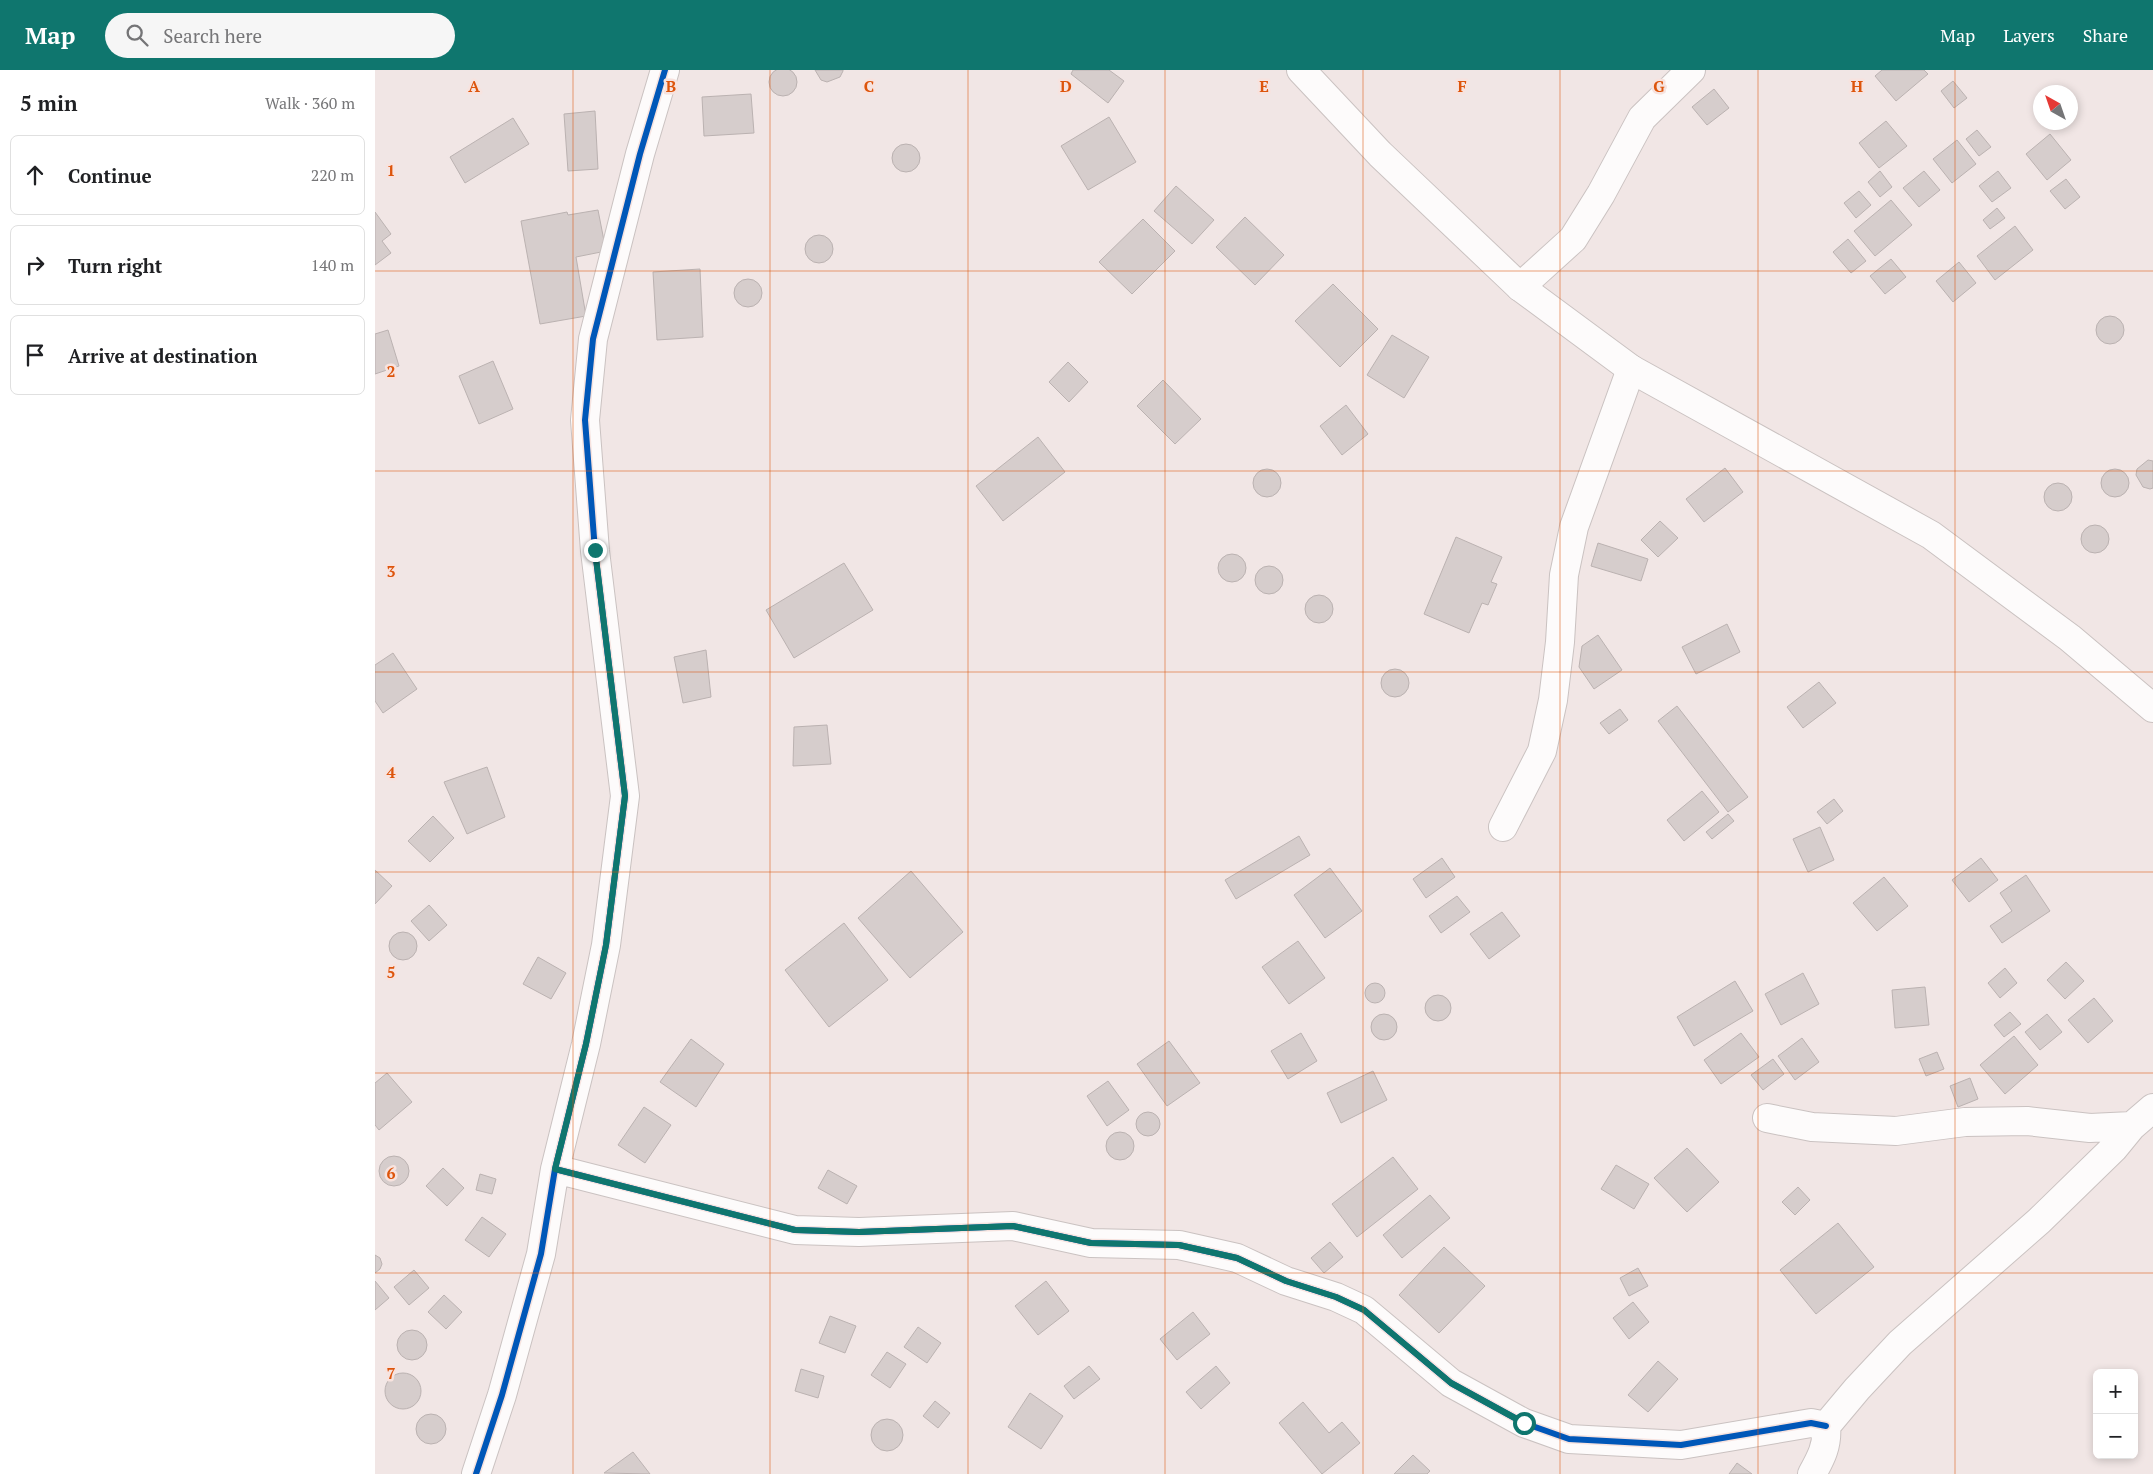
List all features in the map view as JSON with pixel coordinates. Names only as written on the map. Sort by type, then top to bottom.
[{"type":"street","points":[[476,1474],[502,1395],[541,1254],[555,1169],[586,1044],[606,945],[625,796],[595,550],[585,420],[593,339],[665,70]]},
{"type":"street","points":[[1301,70],[1380,154],[1520,287],[1631,369],[1931,535],[2070,638],[2153,708]]},
{"type":"street","points":[[1520,287],[1573,239],[1601,194],[1642,118],[1691,70]]},
{"type":"street","points":[[1503,826],[1542,750],[1553,700],[1561,642],[1564,575],[1574,527],[1631,369]]},
{"type":"street","points":[[1811,1474],[1823,1455],[1827,1439],[1826,1426],[1857,1389],[1900,1343],[2039,1221],[2114,1148],[2131,1126],[2153,1108]]},
{"type":"street","points":[[1767,1118],[1811,1127],[1896,1131],[1965,1122],[2027,1120],[2089,1128],[2131,1126]]},
{"type":"street","points":[[555,1169],[795,1230],[859,1232],[1013,1226],[1091,1243],[1179,1245],[1237,1258],[1286,1281],[1336,1297],[1364,1310],[1451,1383],[1524,1423],[1569,1439],[1681,1445],[1811,1423],[1826,1426]]},
{"type":"building","points":[[783,68],[793,72],[797,82],[793,92],[783,96],[773,92],[769,82],[773,72]]},
{"type":"building","points":[[815,70],[843,71],[840,77],[827,82],[821,80]]},
{"type":"building","points":[[1073,70],[1109,70],[1124,81],[1108,103],[1071,74]]},
{"type":"building","points":[[1882,70],[1924,70],[1928,74],[1896,101],[1875,76]]},
{"type":"building","points":[[1953,81],[1967,98],[1954,108],[1941,91]]},
{"type":"building","points":[[1714,89],[1729,108],[1707,125],[1692,107]]},
{"type":"building","points":[[751,94],[754,133],[704,136],[702,97]]},
{"type":"building","points":[[595,111],[598,169],[568,171],[564,114]]},
{"type":"building","points":[[1109,117],[1136,162],[1088,190],[1061,146]]},
{"type":"building","points":[[513,118],[529,144],[465,183],[450,157]]},
{"type":"building","points":[[1886,121],[1907,146],[1879,168],[1859,143]]},
{"type":"building","points":[[1977,130],[1991,147],[1979,156],[1966,139]]},
{"type":"building","points":[[2050,134],[2071,160],[2047,180],[2026,154]]},
{"type":"building","points":[[1957,140],[1976,164],[1952,183],[1933,159]]},
{"type":"building","points":[[906,144],[916,148],[920,158],[916,168],[906,172],[896,168],[892,158],[896,148]]},
{"type":"building","points":[[1880,171],[1892,187],[1880,197],[1868,182]]},
{"type":"building","points":[[1924,171],[1940,190],[1919,207],[1903,188]]},
{"type":"building","points":[[1998,171],[2011,188],[1992,202],[1979,186]]},
{"type":"building","points":[[2066,179],[2080,197],[2065,209],[2050,191]]},
{"type":"building","points":[[1176,186],[1214,220],[1192,244],[1154,211]]},
{"type":"building","points":[[1859,191],[1871,205],[1856,218],[1844,203]]},
{"type":"building","points":[[1891,200],[1912,225],[1875,256],[1854,231]]},
{"type":"building","points":[[1997,208],[2005,218],[1990,229],[1983,220]]},
{"type":"building","points":[[598,210],[606,251],[576,257],[586,316],[540,324],[521,221],[567,212],[568,215]]},
{"type":"building","points":[[375,212],[391,234],[382,241],[391,253],[375,265]]},
{"type":"building","points":[[1245,217],[1284,255],[1255,285],[1216,247]]},
{"type":"building","points":[[1143,219],[1175,251],[1132,294],[1099,262]]},
{"type":"building","points":[[2015,226],[2033,250],[1995,280],[1977,256]]},
{"type":"building","points":[[819,235],[829,239],[833,249],[829,259],[819,263],[809,259],[805,249],[809,239]]},
{"type":"building","points":[[1848,239],[1866,261],[1851,273],[1833,252]]},
{"type":"building","points":[[1891,259],[1906,277],[1885,294],[1870,276]]},
{"type":"building","points":[[1959,262],[1976,283],[1953,302],[1936,281]]},
{"type":"building","points":[[700,269],[703,337],[657,340],[653,272]]},
{"type":"building","points":[[748,279],[758,283],[762,293],[758,303],[748,307],[738,303],[734,293],[738,283]]},
{"type":"building","points":[[1333,284],[1378,329],[1340,367],[1295,321]]},
{"type":"building","points":[[2110,316],[2120,320],[2124,330],[2120,340],[2110,344],[2100,340],[2096,330],[2100,320]]},
{"type":"building","points":[[388,330],[399,366],[375,374],[375,334]]},
{"type":"building","points":[[1392,335],[1429,357],[1404,398],[1367,375]]},
{"type":"building","points":[[493,361],[513,409],[479,424],[459,376]]},
{"type":"building","points":[[1068,362],[1088,382],[1069,402],[1049,382]]},
{"type":"building","points":[[1163,380],[1201,419],[1175,444],[1137,406]]},
{"type":"building","points":[[1346,405],[1368,434],[1342,455],[1320,426]]},
{"type":"building","points":[[1038,437],[1065,472],[1003,521],[976,486]]},
{"type":"building","points":[[2148,460],[2153,461],[2153,488],[2150,489],[2143,487],[2136,475],[2137,469]]},
{"type":"building","points":[[1725,468],[1743,492],[1704,522],[1686,499]]},
{"type":"building","points":[[1267,469],[1277,473],[1281,483],[1277,493],[1267,497],[1257,493],[1253,483],[1257,473]]},
{"type":"building","points":[[2115,469],[2125,473],[2129,483],[2125,493],[2115,497],[2105,493],[2101,483],[2105,473]]},
{"type":"building","points":[[2058,483],[2068,487],[2072,497],[2068,507],[2058,511],[2048,507],[2044,497],[2048,487]]},
{"type":"building","points":[[1660,521],[1678,538],[1658,557],[1641,540]]},
{"type":"building","points":[[2095,525],[2105,529],[2109,539],[2105,549],[2095,553],[2085,549],[2081,539],[2085,529]]},
{"type":"building","points":[[1456,537],[1502,557],[1491,582],[1497,584],[1488,605],[1482,603],[1469,633],[1424,614]]},
{"type":"building","points":[[1598,543],[1648,559],[1641,581],[1591,566]]},
{"type":"building","points":[[1232,554],[1242,558],[1246,568],[1242,578],[1232,582],[1222,578],[1218,568],[1222,558]]},
{"type":"building","points":[[844,563],[873,610],[794,658],[766,610]]},
{"type":"building","points":[[1269,566],[1279,570],[1283,580],[1279,590],[1269,594],[1259,590],[1255,580],[1259,570]]},
{"type":"building","points":[[1319,595],[1329,599],[1333,609],[1329,619],[1319,623],[1309,619],[1305,609],[1309,599]]},
{"type":"building","points":[[1727,624],[1740,652],[1696,674],[1682,647]]},
{"type":"building","points":[[1598,635],[1622,670],[1594,689],[1579,667],[1582,646]]},
{"type":"building","points":[[706,650],[711,697],[683,703],[674,657]]},
{"type":"building","points":[[393,653],[417,689],[383,713],[375,701],[375,665]]},
{"type":"building","points":[[1395,669],[1405,673],[1409,683],[1405,693],[1395,697],[1385,693],[1381,683],[1385,673]]},
{"type":"building","points":[[1819,682],[1836,703],[1803,728],[1787,707]]},
{"type":"building","points":[[1677,706],[1748,797],[1728,812],[1658,721]]},
{"type":"building","points":[[1620,709],[1628,720],[1609,734],[1600,723]]},
{"type":"building","points":[[827,725],[831,764],[793,766],[794,727]]},
{"type":"building","points":[[487,767],[505,817],[467,834],[444,782]]},
{"type":"building","points":[[1702,791],[1719,812],[1684,841],[1667,820]]},
{"type":"building","points":[[1834,799],[1843,811],[1827,824],[1817,812]]},
{"type":"building","points":[[1728,814],[1734,821],[1712,839],[1706,832]]},
{"type":"building","points":[[433,816],[454,838],[430,862],[408,841]]},
{"type":"building","points":[[1820,827],[1834,860],[1808,872],[1793,839]]},
{"type":"building","points":[[1299,836],[1310,855],[1236,899],[1225,880]]},
{"type":"building","points":[[1442,858],[1455,877],[1426,898],[1413,879]]},
{"type":"building","points":[[1981,858],[1998,880],[1969,902],[1952,880]]},
{"type":"building","points":[[1330,868],[1362,911],[1325,938],[1294,895]]},
{"type":"building","points":[[375,870],[392,886],[375,904]]},
{"type":"building","points":[[911,871],[963,932],[910,978],[858,918]]},
{"type":"building","points":[[2026,875],[2050,911],[2002,943],[1990,926],[2012,911],[2000,893]]},
{"type":"building","points":[[1884,877],[1908,906],[1877,931],[1853,903]]},
{"type":"building","points":[[1457,896],[1470,912],[1441,933],[1429,916]]},
{"type":"building","points":[[429,905],[447,925],[429,941],[411,921]]},
{"type":"building","points":[[1502,912],[1520,936],[1489,959],[1470,934]]},
{"type":"building","points":[[844,923],[888,980],[829,1027],[785,970]]},
{"type":"building","points":[[403,932],[413,936],[417,946],[413,956],[403,960],[393,956],[389,946],[393,936]]},
{"type":"building","points":[[1298,941],[1325,978],[1289,1004],[1262,967]]},
{"type":"building","points":[[538,957],[566,973],[551,999],[523,984]]},
{"type":"building","points":[[2066,962],[2084,981],[2065,999],[2047,980]]},
{"type":"building","points":[[2005,968],[2017,983],[2000,998],[1988,983]]},
{"type":"building","points":[[1803,973],[1819,1004],[1781,1025],[1765,994]]},
{"type":"building","points":[[1735,981],[1753,1011],[1694,1046],[1677,1017]]},
{"type":"building","points":[[1375,983],[1382,986],[1385,993],[1382,1000],[1375,1003],[1368,1000],[1365,993],[1368,986]]},
{"type":"building","points":[[1925,987],[1929,1025],[1895,1028],[1892,990]]},
{"type":"building","points":[[1438,995],[1447,999],[1451,1008],[1447,1017],[1438,1021],[1429,1017],[1425,1008],[1429,999]]},
{"type":"building","points":[[2094,998],[2113,1021],[2088,1043],[2068,1020]]},
{"type":"building","points":[[2010,1012],[2021,1024],[2004,1037],[1994,1025]]},
{"type":"building","points":[[1384,1014],[1393,1018],[1397,1027],[1393,1036],[1384,1040],[1375,1036],[1371,1027],[1375,1018]]},
{"type":"building","points":[[2047,1014],[2062,1032],[2040,1050],[2025,1032]]},
{"type":"building","points":[[1301,1033],[1317,1061],[1288,1079],[1271,1051]]},
{"type":"building","points":[[1741,1033],[1759,1057],[1721,1084],[1704,1060]]},
{"type":"building","points":[[2014,1036],[2038,1065],[2005,1094],[1980,1065]]},
{"type":"building","points":[[1802,1038],[1819,1062],[1795,1080],[1778,1056]]},
{"type":"building","points":[[691,1039],[724,1064],[696,1107],[660,1082]]},
{"type":"building","points":[[1169,1041],[1200,1083],[1167,1106],[1137,1064]]},
{"type":"building","points":[[1937,1052],[1944,1069],[1926,1076],[1919,1059]]},
{"type":"building","points":[[1773,1059],[1784,1074],[1763,1090],[1751,1075]]},
{"type":"building","points":[[1373,1071],[1387,1100],[1341,1123],[1327,1093]]},
{"type":"building","points":[[387,1073],[412,1102],[379,1130],[375,1125],[375,1083]]},
{"type":"building","points":[[1970,1078],[1978,1099],[1958,1107],[1950,1086]]},
{"type":"building","points":[[1108,1081],[1129,1110],[1107,1126],[1087,1096]]},
{"type":"building","points":[[644,1107],[671,1125],[645,1163],[618,1145]]},
{"type":"building","points":[[1148,1112],[1157,1115],[1160,1124],[1157,1133],[1148,1136],[1139,1133],[1136,1124],[1139,1115]]},
{"type":"building","points":[[1120,1132],[1130,1136],[1134,1146],[1130,1156],[1120,1160],[1110,1156],[1106,1146],[1110,1136]]},
{"type":"building","points":[[1687,1148],[1719,1182],[1687,1212],[1654,1178]]},
{"type":"building","points":[[394,1156],[405,1160],[409,1171],[405,1182],[394,1186],[383,1182],[379,1171],[383,1160]]},
{"type":"building","points":[[1393,1157],[1418,1189],[1357,1237],[1332,1204]]},
{"type":"building","points":[[1616,1165],[1649,1184],[1634,1209],[1601,1189]]},
{"type":"building","points":[[443,1168],[464,1188],[447,1206],[426,1186]]},
{"type":"building","points":[[828,1170],[857,1186],[847,1204],[818,1188]]},
{"type":"building","points":[[480,1174],[496,1179],[492,1194],[476,1190]]},
{"type":"building","points":[[1798,1187],[1810,1200],[1795,1215],[1782,1202]]},
{"type":"building","points":[[1430,1195],[1450,1218],[1402,1258],[1383,1235]]},
{"type":"building","points":[[482,1217],[506,1234],[489,1257],[465,1240]]},
{"type":"building","points":[[1838,1223],[1874,1267],[1816,1314],[1780,1270]]},
{"type":"building","points":[[1330,1242],[1343,1257],[1324,1273],[1311,1258]]},
{"type":"building","points":[[1444,1247],[1485,1286],[1439,1333],[1399,1295]]},
{"type":"building","points":[[375,1255],[380,1258],[382,1264],[375,1273]]},
{"type":"building","points":[[1638,1268],[1648,1286],[1629,1296],[1620,1278]]},
{"type":"building","points":[[414,1270],[429,1288],[409,1305],[394,1287]]},
{"type":"building","points":[[375,1281],[389,1298],[375,1310]]},
{"type":"building","points":[[1046,1281],[1069,1311],[1038,1335],[1015,1306]]},
{"type":"building","points":[[444,1295],[462,1312],[446,1329],[428,1312]]},
{"type":"building","points":[[1633,1302],[1649,1322],[1629,1339],[1613,1318]]},
{"type":"building","points":[[1193,1312],[1210,1334],[1177,1360],[1160,1339]]},
{"type":"building","points":[[830,1316],[856,1326],[845,1353],[819,1343]]},
{"type":"building","points":[[918,1327],[941,1343],[927,1363],[904,1347]]},
{"type":"building","points":[[412,1330],[423,1334],[427,1345],[423,1356],[412,1360],[401,1356],[397,1345],[401,1334]]},
{"type":"building","points":[[887,1352],[906,1364],[890,1388],[871,1375]]},
{"type":"building","points":[[1658,1361],[1678,1379],[1648,1412],[1628,1395]]},
{"type":"building","points":[[1089,1366],[1100,1379],[1074,1399],[1064,1386]]},
{"type":"building","points":[[1216,1366],[1230,1383],[1201,1409],[1186,1392]]},
{"type":"building","points":[[801,1369],[824,1376],[818,1398],[795,1391]]},
{"type":"building","points":[[403,1373],[410,1374],[416,1378],[420,1384],[420,1398],[416,1404],[410,1408],[403,1409],[396,1408],[390,1404],[386,1398],[385,1391],[386,1384],[390,1378],[396,1374]]},
{"type":"building","points":[[1030,1393],[1063,1416],[1041,1449],[1008,1427]]},
{"type":"building","points":[[935,1401],[950,1413],[938,1428],[923,1416]]},
{"type":"building","points":[[1303,1402],[1329,1433],[1342,1422],[1360,1443],[1322,1474],[1279,1423]]},
{"type":"building","points":[[431,1414],[442,1418],[446,1429],[442,1440],[431,1444],[420,1440],[416,1429],[420,1418]]},
{"type":"building","points":[[887,1419],[893,1420],[898,1424],[902,1429],[902,1441],[898,1446],[893,1450],[887,1451],[881,1450],[876,1446],[872,1441],[871,1435],[872,1429],[876,1424],[881,1420]]},
{"type":"building","points":[[633,1452],[650,1474],[604,1473]]},
{"type":"building","points":[[1413,1455],[1430,1471],[1427,1474],[1394,1474]]},
{"type":"building","points":[[1737,1463],[1752,1474],[1729,1474]]},
{"type":"cycle path","points":[[476,1474],[502,1395],[541,1254],[555,1169],[586,1044],[606,945],[625,796],[595,551],[585,420],[593,339],[640,154],[665,70]]},
{"type":"cycle path","points":[[555,1169],[795,1230],[859,1232],[1013,1226],[1091,1243],[1179,1245],[1237,1258],[1286,1281],[1336,1297],[1364,1310],[1451,1383],[1524,1423],[1569,1439],[1681,1445],[1811,1423],[1826,1426]]},
{"type":"route","points":[[595,550],[625,796],[606,945],[586,1044],[555,1169],[795,1230],[859,1232],[1013,1226],[1091,1243],[1179,1245],[1237,1258],[1286,1281],[1336,1297],[1364,1310],[1451,1383],[1524,1423]]}]
